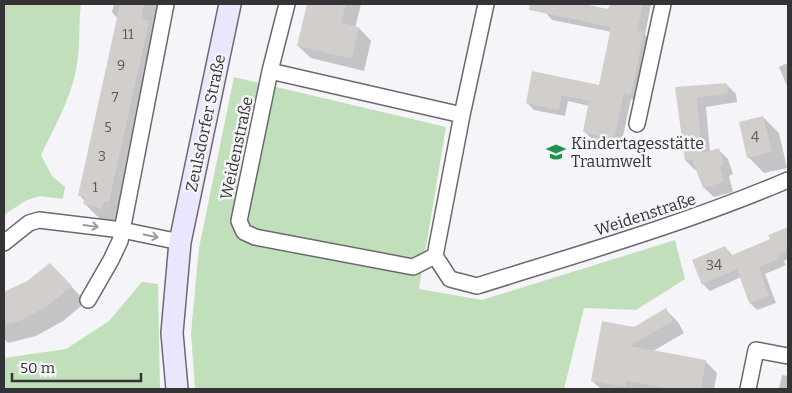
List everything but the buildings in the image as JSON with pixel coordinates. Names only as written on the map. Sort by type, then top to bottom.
[{"type":"street","points":[[88,300],[120,241],[166,4]]},
{"type":"street","name":"Zeulsdorfer Straße","points":[[177,389],[172,333],[180,242],[230,4]]},
{"type":"street","points":[[287,4],[270,71],[462,115]]},
{"type":"street","points":[[435,256],[462,115],[486,4]]},
{"type":"street","points":[[637,124],[663,4]]},
{"type":"street","name":"Weidenstraße","points":[[270,71],[239,221],[244,232],[255,236],[413,267],[435,256],[450,279],[477,286],[687,220],[788,180]]},
{"type":"street","points":[[4,242],[29,223],[39,220],[122,230],[180,242]]},
{"type":"street","points":[[748,389],[756,350],[788,356]]},
{"type":"green space","points":[[4,4],[81,4],[76,70],[61,114],[41,155],[52,176],[65,187],[63,199],[39,196],[25,201],[4,215]]},
{"type":"green space","points":[[234,77],[446,127],[419,289],[482,300],[675,240],[685,279],[636,310],[584,308],[564,389],[195,389],[191,333],[199,248]]},
{"type":"green space","points":[[142,282],[158,284],[160,389],[4,389],[4,358],[66,349],[109,321]]},
{"type":"place","name":"Kindertagesstätte Traumwelt","points":[[556,152]]}]
